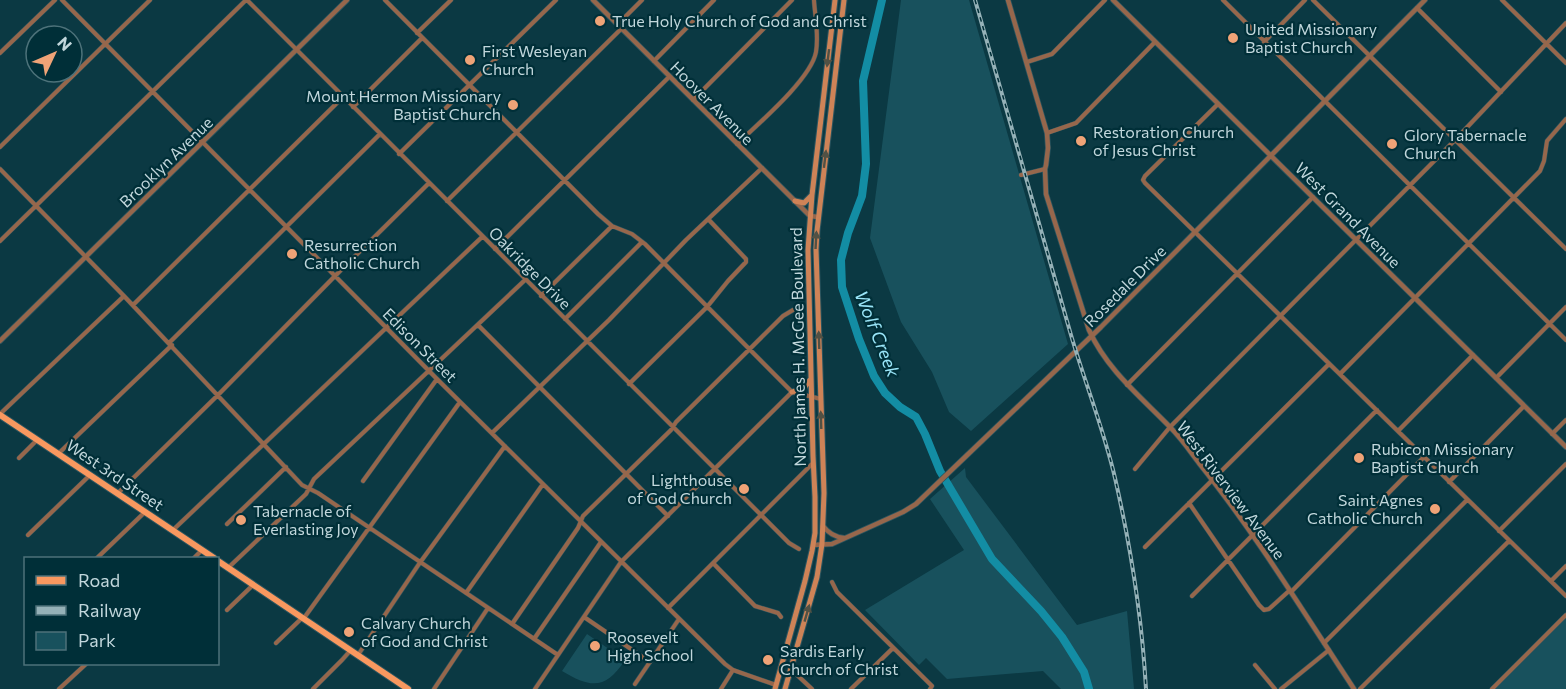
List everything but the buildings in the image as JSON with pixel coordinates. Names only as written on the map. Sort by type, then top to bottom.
[{"type":"main road","name":"North James H. McGee Boulevard","points":[[775,687],[805,582],[813,545],[816,497],[808,275],[810,216],[835,0]]},
{"type":"main road","name":"North James H. McGee Boulevard","points":[[785,689],[817,577],[822,544],[821,399],[816,262],[818,218],[844,0]]},
{"type":"main road","points":[[795,201],[804,203],[812,195]]},
{"type":"main road","points":[[792,392],[804,388],[811,378]]},
{"type":"main road","name":"West 3rd Street","points":[[0,414],[212,557]]},
{"type":"main road","name":"West 3rd Street","points":[[219,562],[404,688]]},
{"type":"street","points":[[0,53],[55,0]]},
{"type":"street","name":"Edison Street","points":[[62,0],[437,379],[725,664],[733,670],[775,687]]},
{"type":"street","points":[[0,147],[150,0]]},
{"type":"street","points":[[0,241],[246,0]]},
{"type":"street","name":"Oakridge Drive","points":[[246,0],[761,516],[789,543],[799,549]]},
{"type":"street","name":"Brooklyn Avenue","points":[[0,340],[348,0]]},
{"type":"street","points":[[385,0],[564,180],[612,226],[626,231],[642,242],[792,392],[821,399]]},
{"type":"street","points":[[417,33],[451,0]]},
{"type":"street","points":[[399,154],[556,0]]},
{"type":"street","name":"Hoover Avenue","points":[[592,0],[810,216]]},
{"type":"street","points":[[447,201],[619,27],[642,0]]},
{"type":"street","points":[[654,61],[714,0]]},
{"type":"street","points":[[693,101],[792,0]]},
{"type":"street","points":[[737,144],[810,68],[817,41],[814,0]]},
{"type":"street","name":"West Riverview Avenue","points":[[1008,0],[1047,133],[1046,194],[1092,336],[1118,375],[1170,428],[1212,480],[1290,591],[1354,689]]},
{"type":"street","points":[[1027,62],[1052,54],[1105,0]]},
{"type":"street","points":[[1223,0],[1566,340]]},
{"type":"street","points":[[1264,42],[1305,0]]},
{"type":"street","points":[[1313,0],[1566,249]]},
{"type":"street","name":"Rosedale Drive","points":[[813,545],[832,544],[916,504],[1092,336],[1425,0]]},
{"type":"street","points":[[1502,0],[1566,63]]},
{"type":"street","name":"West Grand Avenue","points":[[1115,1],[1566,447]]},
{"type":"street","points":[[1417,8],[1501,92]]},
{"type":"street","points":[[1135,469],[1170,428],[1455,140],[1566,23]]},
{"type":"street","points":[[353,107],[422,38]]},
{"type":"street","points":[[1047,133],[1076,123],[1155,42]]},
{"type":"street","points":[[495,249],[669,77]]},
{"type":"street","points":[[133,305],[343,97]]},
{"type":"street","points":[[1218,104],[1145,176],[1143,180],[1145,183],[1566,596]]},
{"type":"street","points":[[1340,374],[1540,171],[1547,141],[1566,119]]},
{"type":"street","points":[[58,454],[380,134]]},
{"type":"street","points":[[492,433],[686,240],[762,168]]},
{"type":"street","points":[[1021,175],[1045,169]]},
{"type":"street","points":[[0,170],[87,257],[302,485],[558,655]]},
{"type":"street","points":[[117,493],[429,183]]},
{"type":"street","points":[[1127,385],[1313,197]]},
{"type":"street","points":[[810,216],[818,218]]},
{"type":"street","points":[[629,384],[707,307],[747,261],[708,220]]},
{"type":"street","points":[[541,296],[612,226]]},
{"type":"street","points":[[173,531],[482,237]]},
{"type":"street","points":[[565,319],[642,242]]},
{"type":"street","points":[[228,568],[306,494],[314,479],[525,280]]},
{"type":"street","points":[[0,414],[124,296]]},
{"type":"street","points":[[1496,378],[1566,307]]},
{"type":"street","points":[[512,624],[583,516],[783,316],[793,310]]},
{"type":"street","points":[[478,325],[668,516]]},
{"type":"street","points":[[1398,432],[1473,355]]},
{"type":"street","points":[[1145,547],[1329,364]]},
{"type":"street","points":[[363,481],[437,379]]},
{"type":"street","points":[[535,689],[621,562],[792,392]]},
{"type":"street","points":[[276,643],[303,618],[460,402]]},
{"type":"street","points":[[1449,482],[1524,406]]},
{"type":"street","points":[[1192,596],[1377,410]]},
{"type":"street","points":[[1552,434],[1566,420]]},
{"type":"street","points":[[19,458],[38,440]]},
{"type":"street","points":[[358,656],[420,562],[505,446]]},
{"type":"street","points":[[1189,503],[1264,610],[1269,609],[1290,591],[1424,457]]},
{"type":"street","points":[[668,608],[813,463]]},
{"type":"street","points":[[1499,531],[1566,464]]},
{"type":"street","points":[[227,524],[286,467]]},
{"type":"street","points":[[28,535],[90,475]]},
{"type":"street","points":[[466,593],[543,484]]},
{"type":"street","points":[[1324,643],[1467,500]]},
{"type":"street","points":[[98,557],[145,512]]},
{"type":"street","points":[[823,526],[827,532],[844,538]]},
{"type":"street","points":[[1360,689],[1509,541]]},
{"type":"street","points":[[534,639],[601,542]]},
{"type":"street","points":[[196,557],[202,550]]},
{"type":"street","points":[[713,563],[756,607],[778,613],[781,617]]},
{"type":"street","points":[[1551,581],[1566,566]]},
{"type":"street","points":[[832,582],[837,592],[931,688]]},
{"type":"street","points":[[227,610],[253,585]]},
{"type":"street","points":[[434,689],[488,608]]},
{"type":"street","points":[[1492,689],[1566,615]]},
{"type":"street","points":[[584,617],[650,662]]},
{"type":"street","points":[[635,684],[679,619]]},
{"type":"street","points":[[851,689],[893,648]]},
{"type":"street","points":[[313,689],[350,650]]},
{"type":"street","points":[[1281,689],[1329,650]]},
{"type":"street","points":[[59,689],[84,665]]},
{"type":"street","points":[[1256,665],[1275,689]]},
{"type":"street","points":[[721,689],[733,670]]},
{"type":"street","points":[[790,671],[812,689]]},
{"type":"green space","points":[[901,0],[969,0],[1068,344],[971,431],[949,412],[932,372],[901,322],[870,238]]},
{"type":"green space","points":[[965,468],[966,477],[1077,625],[1127,611],[1134,689],[1061,689],[1043,671],[947,679],[926,658],[919,665],[865,610],[964,550],[930,499]]},
{"type":"green space","points":[[1566,615],[1566,689],[1492,689]]},
{"type":"green space","points":[[587,634],[625,660],[618,670],[605,681],[590,683],[562,671]]},
{"type":"waterway","name":"Wolf Creek","points":[[882,0],[863,81],[866,164],[862,196],[841,260],[842,287],[874,376],[885,393],[900,407],[916,417],[940,471],[992,559],[1062,637],[1084,672],[1089,689]]},
{"type":"railway","points":[[975,0],[1071,335],[1115,478],[1135,583],[1146,689]]},
{"type":"place","name":"True Holy Church of God and Christ","points":[[600,21]]},
{"type":"place","name":"United Missionary Baptist Church","points":[[1233,38]]},
{"type":"place","name":"First Wesleyan Church","points":[[470,60]]},
{"type":"place","name":"Mount Hermon Missionary Baptist Church","points":[[513,105]]},
{"type":"place","name":"Restoration Church of Jesus Christ","points":[[1081,141]]},
{"type":"place","name":"Glory Tabernacle Church","points":[[1392,144]]},
{"type":"place","name":"Resurrection Catholic Church","points":[[292,254]]},
{"type":"place","name":"Rubicon Missionary Baptist Church","points":[[1359,458]]},
{"type":"place","name":"Lighthouse of God Church","points":[[744,489]]},
{"type":"place","name":"Saint Agnes Catholic Church","points":[[1435,509]]},
{"type":"place","name":"Tabernacle of Everlasting Joy","points":[[241,520]]},
{"type":"place","name":"Calvary Church of God and Christ","points":[[349,632]]},
{"type":"place","name":"Roosevelt High School","points":[[595,646]]},
{"type":"place","name":"Sardis Early Church of Christ","points":[[768,660]]}]
